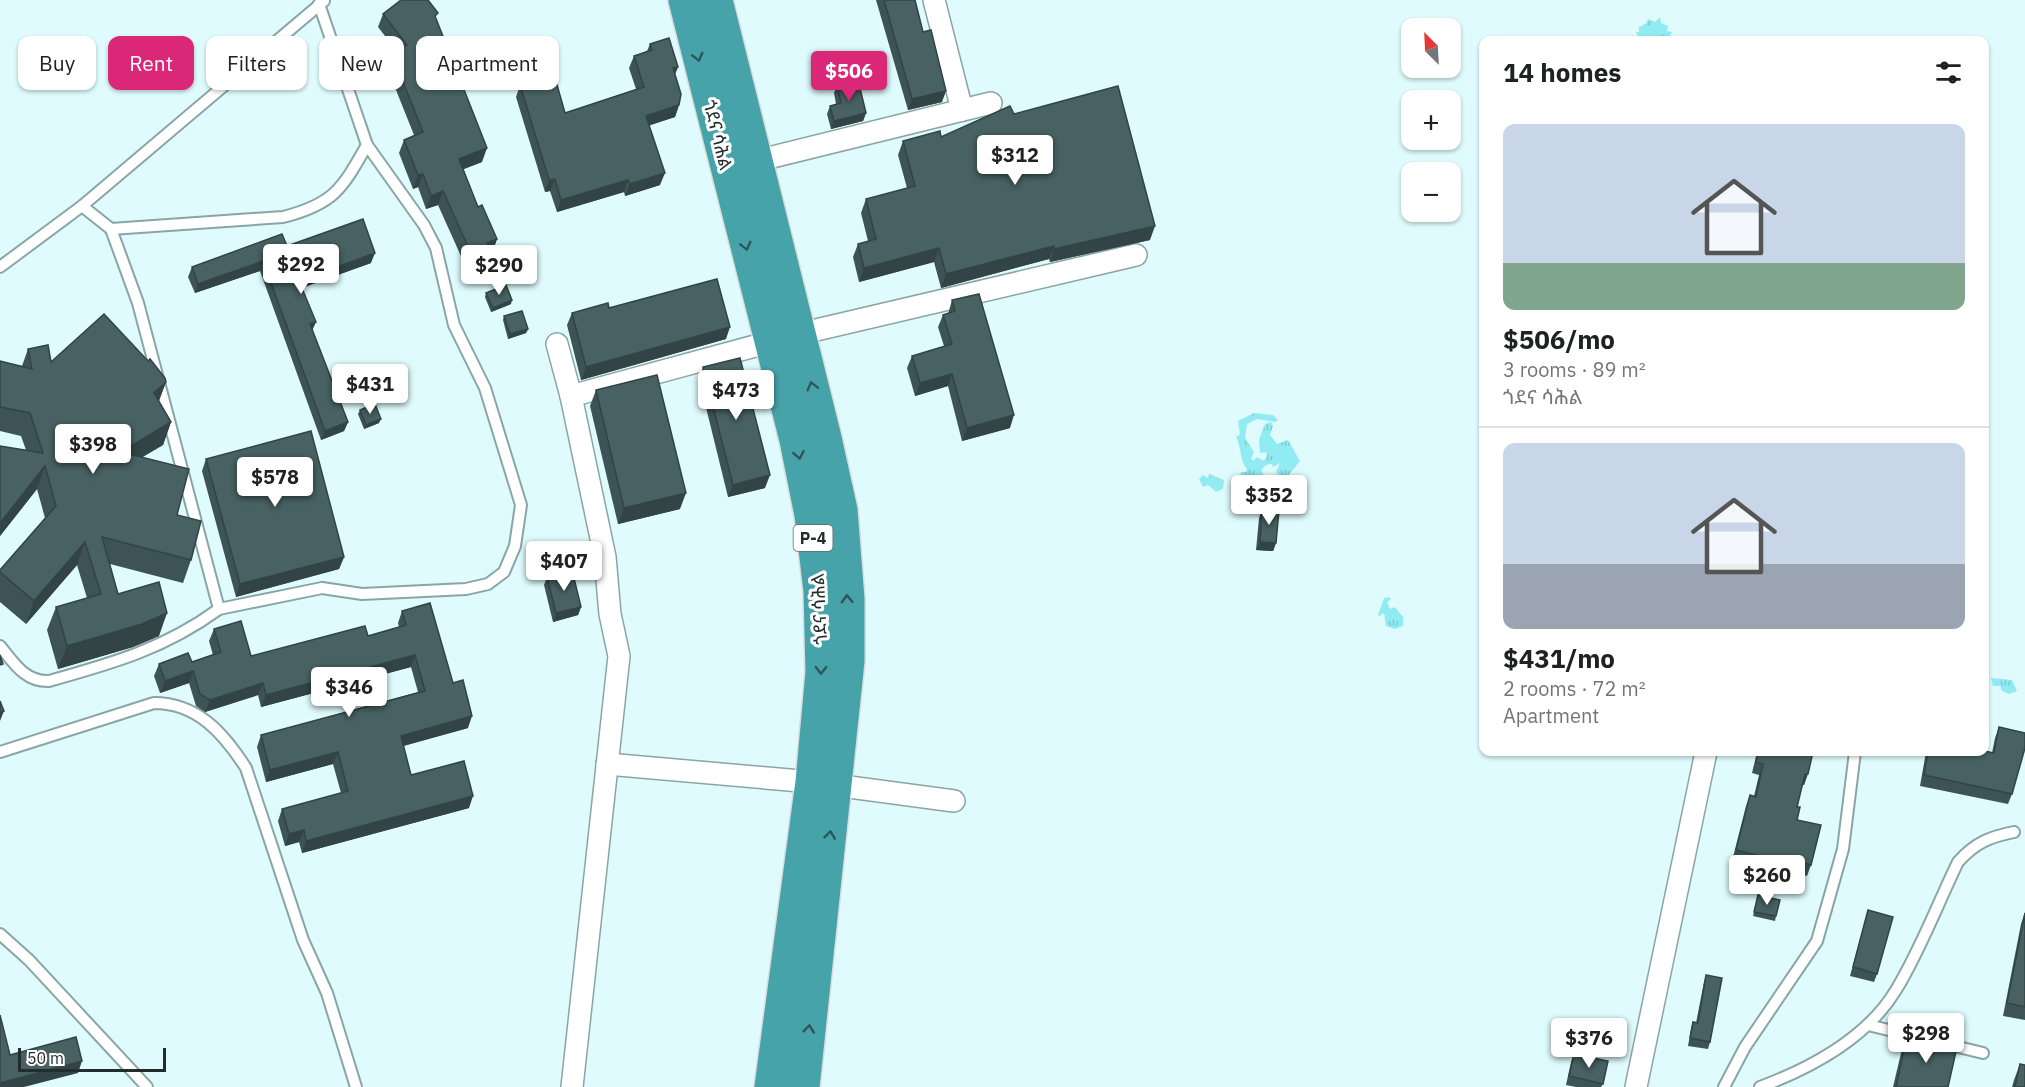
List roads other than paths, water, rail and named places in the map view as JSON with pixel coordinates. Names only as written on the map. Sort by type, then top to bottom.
[{"type":"highway","name":"ጎደና ሳሕል","points":[[685,0],[785,338],[841,510],[848,661],[824,783],[771,1087]]},
{"type":"highway","name":"ጎደና ሳሕል","points":[[716,0],[756,161],[785,338]]},
{"type":"highway","name":"ጎደና ሳሕል","points":[[803,1087],[824,783]]},
{"type":"street","points":[[934,0],[962,110]]},
{"type":"street","points":[[756,161],[991,103]]},
{"type":"street","points":[[571,396],[785,338],[1136,255]]},
{"type":"street","points":[[557,344],[571,396],[605,557],[610,614],[619,656],[572,1087]]},
{"type":"street","points":[[1636,1087],[1705,756]]},
{"type":"street","points":[[607,764],[824,783],[954,801]]},
{"type":"lane","points":[[0,267],[82,206],[322,2],[367,145],[424,225],[436,248],[454,325],[485,388],[521,505],[515,546],[504,572],[488,584],[466,589],[362,594],[322,588],[219,609],[193,628],[136,656],[49,681],[36,681],[24,674],[0,646]]},
{"type":"lane","points":[[111,230],[283,216],[310,210],[331,197],[347,181],[367,145]]},
{"type":"lane","points":[[82,206],[111,230],[138,303],[219,609]]},
{"type":"lane","points":[[0,752],[154,703],[174,703],[209,724],[230,744],[246,768],[303,940],[327,993],[356,1087]]},
{"type":"lane","points":[[1724,1087],[1745,1047],[1817,941],[1843,849],[1855,756]]},
{"type":"lane","points":[[1760,1087],[1817,1062],[1868,1025],[1896,991],[1958,862],[1971,847],[1987,837],[2014,832]]},
{"type":"lane","points":[[0,934],[29,960],[147,1087]]},
{"type":"lane","points":[[1868,1025],[1983,1053]]}]
